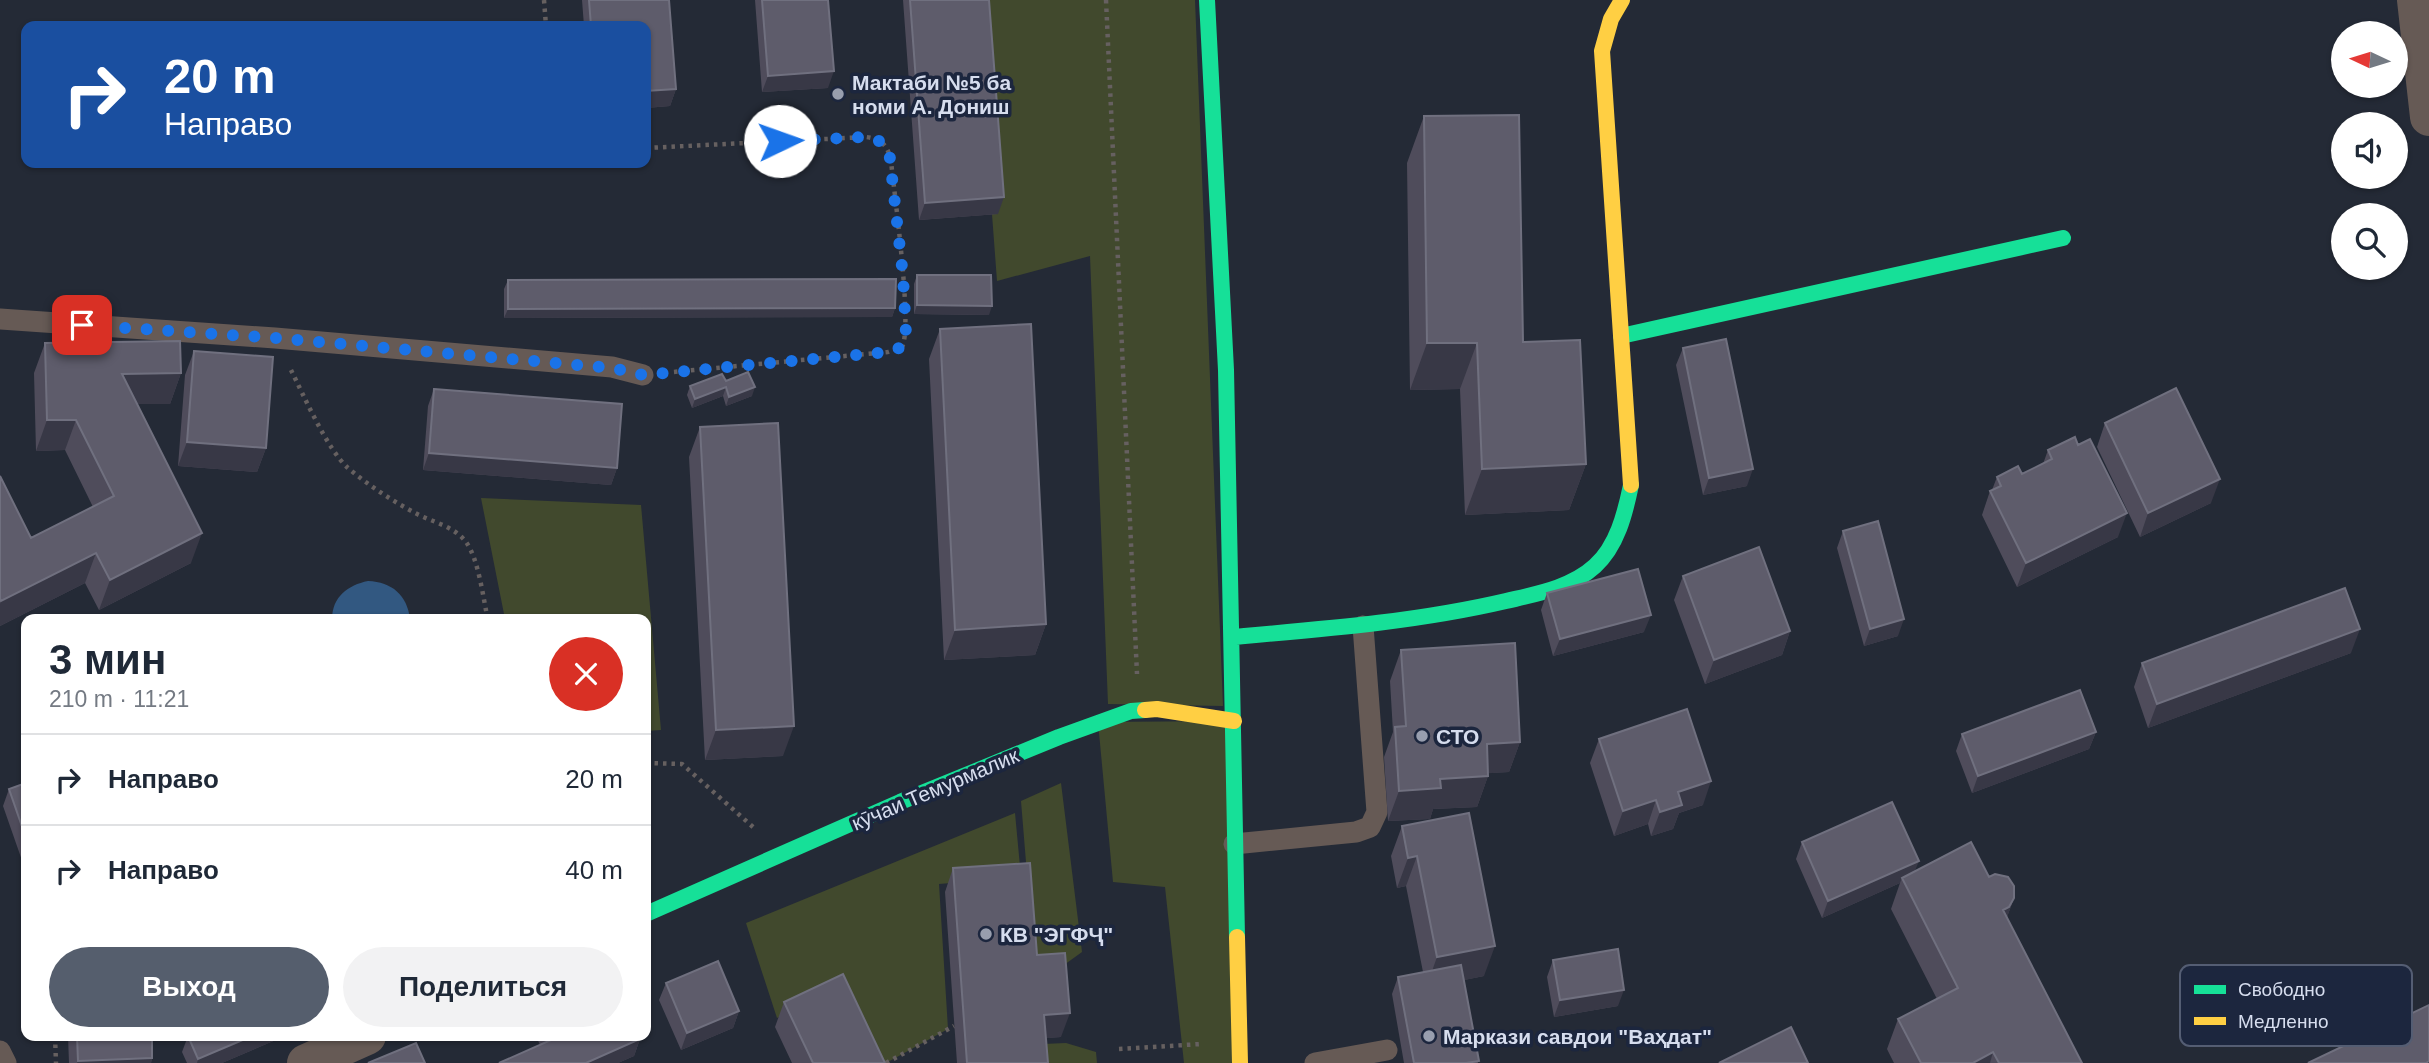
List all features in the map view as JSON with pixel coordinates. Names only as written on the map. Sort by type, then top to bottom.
[{"type":"main road","points":[[1207,0],[1226,370],[1240,1063]]},
{"type":"main road","points":[[1232,637],[1363,626],[1483,607],[1548,590],[1587,573],[1608,551],[1624,521],[1631,484],[1602,51],[1611,19],[1622,0]]},
{"type":"main road","points":[[1621,335],[2063,238]]},
{"type":"main road","name":"кӯчаи Темурмалик","points":[[651,912],[782,853],[1059,737],[1139,709],[1157,709],[1234,721]]},
{"type":"street","points":[[2416,0],[2429,117]]},
{"type":"street","points":[[306,1063],[355,1041]]},
{"type":"lane","points":[[0,319],[275,338],[612,368],[643,375]]},
{"type":"lane","points":[[1234,844],[1356,832],[1370,827],[1377,813],[1363,626]]},
{"type":"lane","points":[[1315,1063],[1387,1049]]},
{"type":"lane","points":[[0,1051],[6,1063]]},
{"type":"path","points":[[544,0],[546,21]]},
{"type":"path","points":[[1107,0],[1139,709]]},
{"type":"path","points":[[643,375],[888,352],[902,347],[906,334],[891,161],[889,150],[882,142],[866,137],[651,148]]},
{"type":"path","points":[[275,338],[318,424],[345,466],[379,492],[417,514],[452,529],[467,542],[476,565],[487,614]]},
{"type":"path","points":[[651,763],[682,764],[782,853]]},
{"type":"path","points":[[886,1063],[954,1026]]},
{"type":"path","points":[[55,1041],[56,1063]]},
{"type":"path","points":[[1119,1049],[1240,1042]]},
{"type":"green space","points":[[976,0],[1195,0],[1223,706],[1108,704],[1090,256],[997,281]]},
{"type":"green space","points":[[481,498],[641,505],[651,614],[504,614]]},
{"type":"green space","points":[[651,618],[661,730],[651,731]]},
{"type":"green space","points":[[1234,721],[1241,1063],[1184,1063],[1165,887],[1113,882],[1098,722]]},
{"type":"green space","points":[[1061,783],[1082,952],[1057,970],[1035,972],[1021,801]]},
{"type":"green space","points":[[1015,813],[1021,877],[939,884],[948,1029],[886,1063],[873,1063],[838,988],[777,1018],[746,923]]},
{"type":"green space","points":[[1066,1043],[1096,1052],[1097,1063],[1045,1063],[1043,1044]]},
{"type":"water","points":[[368,581],[391,587],[406,603],[409,614],[333,614],[338,598],[354,586]]},
{"type":"building","points":[[589,0],[669,0],[676,89],[651,91],[651,21],[591,21]]},
{"type":"building","points":[[762,0],[828,0],[834,71],[768,76]]},
{"type":"building","points":[[910,0],[989,0],[1004,197],[925,203]]},
{"type":"building","points":[[1519,115],[1523,342],[1580,340],[1586,464],[1482,469],[1477,343],[1427,343],[1424,116]]},
{"type":"building","points":[[917,275],[991,275],[992,306],[917,305]]},
{"type":"building","points":[[896,279],[895,308],[508,309],[508,280]]},
{"type":"building","points":[[1031,324],[1046,624],[955,630],[940,329]]},
{"type":"building","points":[[1726,339],[1753,469],[1709,478],[1683,348]]},
{"type":"building","points":[[180,341],[181,373],[122,374],[202,533],[110,580],[96,553],[1,601],[0,476],[31,538],[114,496],[76,420],[47,420],[45,343]]},
{"type":"building","points":[[194,351],[273,357],[266,448],[187,442]]},
{"type":"building","points":[[748,372],[755,387],[729,397],[726,387],[695,399],[690,386],[722,374],[726,381]]},
{"type":"building","points":[[2176,388],[2220,479],[2148,513],[2105,423]]},
{"type":"building","points":[[434,389],[622,404],[617,468],[429,453]]},
{"type":"building","points":[[778,423],[794,726],[716,730],[700,427]]},
{"type":"building","points":[[2075,437],[2078,445],[2090,439],[2127,513],[2026,563],[1990,491],[2001,486],[1997,477],[2018,466],[2022,474],[2052,459],[2048,450]]},
{"type":"building","points":[[1878,521],[1904,619],[1870,629],[1843,531]]},
{"type":"building","points":[[1759,547],[1790,631],[1714,660],[1683,576]]},
{"type":"building","points":[[1638,569],[1651,615],[1560,639],[1547,593]]},
{"type":"building","points":[[2345,588],[2360,629],[2157,704],[2142,663]]},
{"type":"building","points":[[1515,643],[1520,742],[1487,744],[1488,776],[1440,779],[1441,788],[1399,791],[1395,727],[1406,726],[1401,650]]},
{"type":"building","points":[[2080,690],[2096,732],[1978,776],[1962,734]]},
{"type":"building","points":[[1687,709],[1711,781],[1678,792],[1682,805],[1660,812],[1656,800],[1623,811],[1599,739]]},
{"type":"building","points":[[21,785],[21,824],[9,789]]},
{"type":"building","points":[[1892,802],[1919,861],[1828,901],[1802,842]]},
{"type":"building","points":[[1469,813],[1495,946],[1437,957],[1417,856],[1408,858],[1402,826]]},
{"type":"building","points":[[1971,842],[1989,877],[1995,874],[2008,877],[2014,886],[2014,898],[2009,907],[2003,910],[2082,1063],[1999,1063],[1993,1052],[1973,1063],[1921,1063],[1898,1019],[1958,988],[1902,878]]},
{"type":"building","name":"КВ \"ЭГФҶ\"","points":[[1030,863],[1037,955],[1065,953],[1070,1013],[1044,1015],[1048,1063],[967,1063],[953,868]]},
{"type":"building","points":[[1618,949],[1624,990],[1560,1000],[1553,960]]},
{"type":"building","points":[[718,961],[739,1011],[687,1033],[666,983]]},
{"type":"building","points":[[1461,965],[1479,1061],[1414,1063],[1398,977]]},
{"type":"building","points":[[843,974],[885,1063],[813,1063],[784,1002]]},
{"type":"building","points":[[2429,1005],[2429,1061],[2426,1063],[2308,1063],[2343,1046],[2412,1046],[2412,1013]]},
{"type":"building","points":[[1791,1027],[1808,1063],[1719,1063]]},
{"type":"building","points":[[77,1041],[152,1041],[152,1058],[78,1061]]},
{"type":"building","points":[[190,1041],[240,1041],[198,1059]]},
{"type":"building","points":[[549,1041],[636,1041],[586,1063],[499,1063]]},
{"type":"building","points":[[416,1043],[425,1063],[368,1063]]},
{"type":"traffic: fast","points":[[1207,0],[1226,370],[1237,937]]},
{"type":"traffic: fast","points":[[1621,336],[2063,238]]},
{"type":"traffic: fast","points":[[1232,637],[1370,624],[1438,614],[1529,596],[1564,585],[1586,574],[1603,558],[1623,518],[1631,485]]},
{"type":"traffic: fast","points":[[651,912],[900,802],[1059,737],[1131,711],[1145,710]]},
{"type":"traffic: slow","points":[[1622,0],[1611,19],[1602,51],[1631,485]]},
{"type":"traffic: slow","points":[[1145,710],[1157,709],[1234,721]]},
{"type":"traffic: slow","points":[[1237,937],[1240,1063]]},
{"type":"place","name":"Мактаби №5 ба номи А. Дониш","points":[[838,94]]},
{"type":"place","name":"СТО","points":[[1422,736]]},
{"type":"place","name":"КВ \"ЭГФҶ\"","points":[[986,934]]},
{"type":"place","name":"Маркази савдои \"Ваҳдат\"","points":[[1429,1036]]},
{"type":"route","points":[[82,325],[275,338],[624,369],[643,375],[898,350],[904,345],[906,334],[903,276],[889,150],[882,142],[866,137],[780,141]]}]
